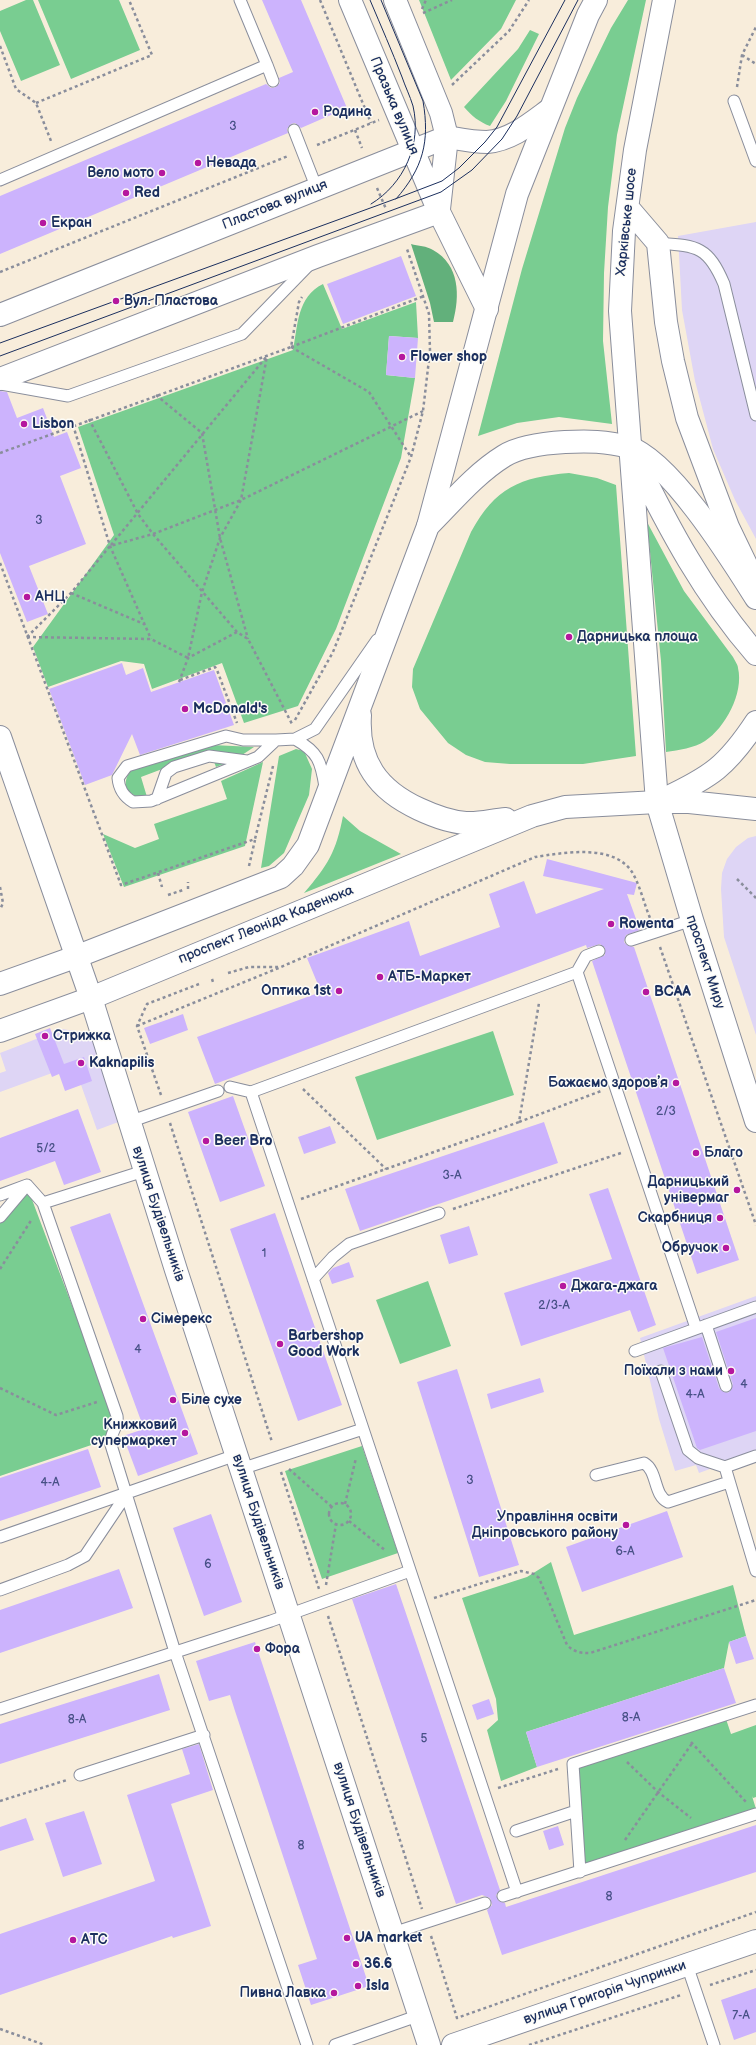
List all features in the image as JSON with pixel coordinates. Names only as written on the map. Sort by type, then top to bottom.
[{"type":"main road","name":"Празька вулиця","points":[[350,0],[439,212],[487,309]]},
{"type":"main road","points":[[0,379],[318,256],[439,212],[446,137],[434,96],[395,0]]},
{"type":"main road","points":[[0,984],[78,956],[281,877],[293,866],[308,845],[326,793],[428,526],[517,194],[588,15],[596,0]]},
{"type":"main road","name":"Харківське шосе","points":[[657,802],[620,311],[628,208],[635,150],[664,0]]},
{"type":"main road","points":[[446,137],[486,142],[502,139],[520,130],[550,110]]},
{"type":"main road","name":"Пластова вулиця","points":[[0,315],[446,137]]},
{"type":"main road","points":[[628,208],[658,243],[666,322],[672,361],[687,418],[728,526],[756,586]]},
{"type":"main road","points":[[428,526],[468,486],[504,455],[540,444],[576,441],[595,440],[630,447],[655,464],[690,502],[718,540],[756,598]]},
{"type":"main road","points":[[630,447],[665,520],[698,578],[731,625],[756,654]]},
{"type":"main road","points":[[361,704],[359,729],[364,755],[372,773],[385,788],[406,803],[439,818],[467,823],[532,816],[565,807],[657,802],[689,802],[756,809]]},
{"type":"main road","points":[[657,802],[702,781],[722,766],[740,746],[756,722]]},
{"type":"main road","name":"вулиця Будівельників","points":[[0,737],[78,956],[144,1171],[430,2045]]},
{"type":"main road","name":"проспект Миру","points":[[657,802],[692,920],[756,1121]]},
{"type":"main road","name":"проспект Леоніда Каденюка","points":[[0,1031],[91,998],[532,816]]},
{"type":"main road","name":"вулиця Григорія Чупринки","points":[[453,2045],[756,1941]]},
{"type":"lane","points":[[240,0],[273,81]]},
{"type":"lane","points":[[0,180],[267,65]]},
{"type":"lane","points":[[734,101],[756,161]]},
{"type":"lane","points":[[294,130],[317,189]]},
{"type":"lane","points":[[658,243],[685,245],[702,250],[716,265],[724,284],[756,415]]},
{"type":"lane","points":[[0,384],[68,396],[242,334],[318,256]]},
{"type":"lane","points":[[276,740],[258,757],[248,762],[144,803],[133,802],[127,799],[123,795],[119,783],[120,773],[131,764],[226,736],[243,740],[295,739],[315,728],[394,616]]},
{"type":"lane","points":[[295,739],[310,748],[322,764],[326,793]]},
{"type":"lane","points":[[157,799],[166,773],[174,767],[209,756],[248,762]]},
{"type":"lane","points":[[632,940],[692,920]]},
{"type":"lane","points":[[230,1087],[251,1092],[542,985],[577,972],[586,956],[599,951]]},
{"type":"lane","points":[[577,972],[637,1148],[701,1326],[726,1386]]},
{"type":"lane","points":[[129,1122],[218,1092]]},
{"type":"lane","points":[[251,1092],[517,1892]]},
{"type":"lane","points":[[43,1203],[144,1171]]},
{"type":"lane","points":[[27,1185],[43,1203],[118,1420],[110,1437],[126,1495],[175,1652],[307,2045]]},
{"type":"lane","points":[[0,1195],[27,1185]]},
{"type":"lane","points":[[0,1217],[27,1185]]},
{"type":"lane","points":[[313,1279],[333,1256],[350,1244],[439,1213]]},
{"type":"lane","points":[[635,1351],[756,1306]]},
{"type":"lane","points":[[661,1371],[688,1450],[698,1458],[724,1467],[756,1456]]},
{"type":"lane","points":[[0,1537],[126,1495],[239,1462],[277,1458],[363,1429]]},
{"type":"lane","points":[[596,1475],[644,1463],[649,1466],[660,1495],[668,1502],[729,1482]]},
{"type":"lane","points":[[724,1467],[756,1571]]},
{"type":"lane","points":[[0,1590],[68,1565],[85,1556],[126,1495]]},
{"type":"lane","points":[[0,1709],[288,1614],[410,1571]]},
{"type":"lane","points":[[580,1872],[573,1764],[756,1705]]},
{"type":"lane","points":[[80,1775],[204,1735]]},
{"type":"lane","points":[[503,1896],[706,1831],[753,1810]]},
{"type":"lane","points":[[516,1831],[576,1811]]},
{"type":"lane","points":[[393,1933],[485,1903]]},
{"type":"lane","points":[[687,1965],[714,2045]]},
{"type":"lane","points":[[335,2045],[420,2015]]},
{"type":"path","points":[[36,103],[152,55],[129,0]]},
{"type":"path","points":[[320,0],[371,123]]},
{"type":"path","points":[[419,15],[452,0]]},
{"type":"path","points":[[434,96],[449,88],[509,32],[529,0]]},
{"type":"path","points":[[734,101],[742,55],[756,27]]},
{"type":"path","points":[[0,46],[16,89],[36,103],[57,155]]},
{"type":"path","points":[[742,55],[756,64]]},
{"type":"path","points":[[0,272],[397,113]]},
{"type":"path","points":[[156,395],[202,433],[220,538],[248,639],[292,725],[333,652],[411,458],[424,411],[431,336],[429,314],[408,249],[401,247]]},
{"type":"path","points":[[290,347],[299,302],[302,296]]},
{"type":"path","points":[[0,453],[89,419],[267,356],[424,296]]},
{"type":"path","points":[[290,347],[369,392],[411,458]]},
{"type":"path","points":[[27,637],[71,593],[138,514],[202,433],[267,356]]},
{"type":"path","points":[[243,740],[215,667],[180,681],[188,658],[202,592],[220,538],[241,500],[267,356]]},
{"type":"path","points":[[110,546],[153,534],[241,500],[424,411]]},
{"type":"path","points":[[89,419],[138,514],[153,534],[237,632],[248,639]]},
{"type":"path","points":[[73,426],[110,546],[151,640]]},
{"type":"path","points":[[0,563],[121,885],[255,839]]},
{"type":"path","points":[[71,593],[144,625]]},
{"type":"path","points":[[188,658],[237,632]]},
{"type":"path","points":[[27,637],[151,640],[188,658]]},
{"type":"path","points":[[248,870],[275,758]]},
{"type":"path","points":[[136,1026],[281,967],[535,857],[566,852],[599,852],[621,862],[631,871],[655,932],[756,1225]]},
{"type":"path","points":[[158,873],[162,887]]},
{"type":"path","points":[[737,879],[756,898]]},
{"type":"path","points":[[168,895],[190,888],[188,882]]},
{"type":"path","points":[[0,888],[3,903],[0,910]]},
{"type":"path","points":[[228,973],[249,967],[281,967]]},
{"type":"path","points":[[199,984],[147,1004],[136,1026],[166,1110],[458,2018],[756,1912]]},
{"type":"path","points":[[519,1122],[542,985]]},
{"type":"path","points":[[290,1077],[386,1169]]},
{"type":"path","points":[[288,1204],[616,1086]]},
{"type":"path","points":[[439,1213],[637,1148]]},
{"type":"path","points":[[0,1269],[43,1203]]},
{"type":"path","points":[[0,1388],[56,1415],[110,1397]]},
{"type":"path","points":[[332,1507],[330,1518],[336,1524],[344,1525],[350,1520],[352,1514],[345,1504],[363,1429]]},
{"type":"path","points":[[277,1458],[332,1507]]},
{"type":"path","points":[[332,1507],[338,1504],[345,1504]]},
{"type":"path","points":[[350,1520],[410,1571]]},
{"type":"path","points":[[323,1602],[336,1524]]},
{"type":"path","points":[[421,1602],[522,1571],[534,1574],[539,1578],[566,1645],[574,1651],[590,1653],[756,1600]]},
{"type":"path","points":[[609,1862],[707,1722]]},
{"type":"path","points":[[680,1730],[753,1810]]},
{"type":"path","points":[[615,1751],[658,1792],[706,1831]]},
{"type":"path","points":[[484,1792],[573,1764]]},
{"type":"path","points":[[0,1801],[80,1775]]},
{"type":"path","points":[[529,2045],[756,1970]]},
{"type":"path","points":[[0,2030],[45,2045]]},
{"type":"shaded area","points":[[756,222],[756,539],[735,500],[713,449],[695,381],[682,310],[678,236]]},
{"type":"shaded area","points":[[756,836],[756,1035],[724,937],[721,889],[722,873],[727,859],[736,847],[748,838]]},
{"type":"shaded area","points":[[62,1029],[81,1032],[96,1041],[121,1121],[97,1130],[74,1065],[0,1092],[0,1073],[6,1071],[0,1053]]},
{"type":"shaded area","points":[[756,1296],[756,1452],[699,1473],[696,1465],[675,1471],[659,1419],[640,1338]]},
{"type":"green space","points":[[26,0],[33,0],[60,65],[21,81],[0,31],[0,11]]},
{"type":"green space","points":[[38,0],[119,0],[140,50],[71,79]]},
{"type":"green space","points":[[419,0],[516,0],[501,29],[451,80]]},
{"type":"green space","points":[[628,0],[646,0],[617,135],[608,207],[604,273],[603,341],[612,424],[559,417],[517,423],[478,436],[522,269],[565,128],[577,98],[611,28]]},
{"type":"green space","points":[[530,30],[539,34],[506,101],[490,126],[482,123],[464,107],[518,49]]},
{"type":"green space","points":[[411,244],[431,249],[442,256],[453,273],[456,282],[457,302],[453,322],[434,322],[430,303]]},
{"type":"green space","points":[[323,284],[342,329],[416,302],[418,338],[389,336],[386,375],[415,378],[401,458],[336,629],[298,706],[244,723],[222,663],[152,689],[144,664],[121,661],[48,687],[33,647],[114,535],[78,427],[293,350],[300,312],[303,304],[314,290]]},
{"type":"green space","points":[[569,473],[597,478],[616,485],[636,756],[583,764],[510,764],[485,762],[466,755],[448,743],[420,709],[412,687],[413,669],[471,532],[480,517],[500,495],[523,482],[536,478]]},
{"type":"green space","points":[[647,522],[684,591],[733,657],[738,666],[739,678],[738,688],[731,709],[719,728],[705,741],[686,748],[666,752],[661,661]]},
{"type":"green space","points":[[212,745],[254,747],[236,759],[216,767],[210,751],[141,777],[147,797],[140,799],[126,790],[126,779],[132,770]]},
{"type":"green space","points":[[296,749],[304,751],[312,769],[309,795],[284,853],[269,866],[261,868],[279,756]]},
{"type":"green space","points":[[263,762],[245,846],[124,887],[103,834],[135,848],[159,839],[154,824],[227,799],[221,781]]},
{"type":"green space","points":[[343,816],[360,831],[401,854],[304,893],[330,858]]},
{"type":"green space","points":[[493,1031],[514,1095],[377,1140],[355,1077]]},
{"type":"green space","points":[[28,1189],[116,1422],[109,1439],[0,1476],[0,1220]]},
{"type":"green space","points":[[428,1281],[451,1346],[400,1364],[376,1300]]},
{"type":"green space","points":[[362,1446],[398,1553],[322,1579],[285,1471]]},
{"type":"green space","points":[[551,1562],[574,1635],[733,1585],[746,1636],[729,1642],[724,1668],[526,1732],[537,1767],[501,1781],[487,1730],[498,1720],[496,1699],[462,1598],[527,1577]]},
{"type":"green space","points":[[725,1716],[731,1734],[756,1725],[756,1797],[753,1798],[752,1796],[756,1809],[580,1872],[573,1767]]},
{"type":"building","points":[[262,0],[301,0],[347,108],[301,128],[295,123],[291,124],[287,129],[288,133],[0,254],[0,196],[266,84],[271,88],[276,87],[280,83],[279,78],[293,72]]},
{"type":"building","points":[[401,256],[416,296],[343,324],[327,284]]},
{"type":"building","name":"Flower shop","points":[[389,336],[418,338],[415,378],[386,375]]},
{"type":"building","points":[[0,391],[7,392],[17,418],[43,408],[54,437],[67,432],[81,468],[60,476],[86,544],[29,566],[48,614],[27,622],[0,553]]},
{"type":"building","points":[[122,663],[126,675],[143,668],[151,692],[214,670],[234,725],[140,755],[132,734],[112,775],[85,785],[49,689]]},
{"type":"building","points":[[547,859],[637,883],[634,895],[627,894],[640,930],[626,935],[624,942],[627,945],[634,947],[739,1260],[697,1274],[592,961],[605,955],[605,948],[600,944],[587,948],[586,945],[215,1084],[197,1037],[321,992],[307,958],[409,921],[420,956],[500,927],[489,894],[524,881],[536,914],[604,889],[543,876]]},
{"type":"building","points":[[183,1014],[188,1030],[150,1044],[144,1028]]},
{"type":"building","points":[[50,1028],[64,1064],[84,1057],[92,1081],[65,1091],[59,1074],[52,1077],[35,1034]]},
{"type":"building","points":[[233,1096],[265,1186],[220,1202],[188,1112]]},
{"type":"building","points":[[78,1109],[101,1172],[64,1185],[55,1161],[0,1181],[0,1138]]},
{"type":"building","points":[[544,1122],[558,1163],[360,1231],[345,1189]]},
{"type":"building","points":[[330,1126],[336,1143],[304,1154],[298,1137]]},
{"type":"building","points":[[608,1188],[656,1325],[638,1332],[630,1310],[521,1346],[504,1293],[612,1259],[589,1194]]},
{"type":"building","points":[[110,1213],[198,1454],[138,1476],[123,1436],[144,1429],[70,1227]]},
{"type":"building","points":[[275,1213],[342,1405],[298,1421],[230,1229]]},
{"type":"building","points":[[469,1226],[478,1255],[449,1264],[440,1235]]},
{"type":"building","points":[[349,1262],[354,1277],[332,1284],[328,1273],[333,1268]]},
{"type":"building","points":[[756,1318],[756,1431],[700,1450],[697,1448],[663,1348],[702,1337],[719,1388],[728,1393],[733,1384],[716,1332]]},
{"type":"building","points":[[457,1369],[519,1565],[479,1577],[417,1382]]},
{"type":"building","points":[[540,1378],[544,1392],[491,1409],[487,1394]]},
{"type":"building","points":[[88,1449],[101,1487],[0,1521],[0,1478]]},
{"type":"building","points":[[667,1511],[683,1557],[582,1592],[566,1547]]},
{"type":"building","points":[[211,1514],[242,1602],[204,1616],[173,1528]]},
{"type":"building","points":[[119,1569],[133,1608],[0,1653],[0,1610]]},
{"type":"building","points":[[396,1584],[500,1890],[496,1895],[499,1901],[505,1903],[506,1907],[756,1825],[756,1872],[502,1955],[487,1910],[492,1905],[490,1898],[482,1895],[456,1904],[352,1599]]},
{"type":"building","points":[[746,1636],[754,1659],[736,1664],[729,1642]]},
{"type":"building","points":[[255,1642],[369,1986],[311,2005],[298,1965],[317,1959],[230,1695],[209,1701],[196,1661]]},
{"type":"building","points":[[724,1668],[736,1703],[537,1767],[526,1732]]},
{"type":"building","points":[[159,1674],[170,1710],[0,1764],[0,1724]]},
{"type":"building","points":[[489,1699],[494,1714],[477,1720],[472,1705]]},
{"type":"building","points":[[199,1744],[213,1790],[171,1804],[211,1926],[173,1938],[172,1936],[0,1995],[0,1934],[155,1881],[127,1795],[190,1774],[182,1749]]},
{"type":"building","points":[[84,1811],[102,1864],[63,1877],[45,1823]]},
{"type":"building","points":[[26,1818],[34,1840],[0,1851],[0,1827]]},
{"type":"building","points":[[558,1826],[564,1845],[549,1850],[543,1831]]},
{"type":"building","points":[[756,1988],[756,2032],[734,2040],[721,2000]]},
{"type":"tram line","points":[[370,0],[413,106],[415,120],[415,135],[408,162],[393,186],[383,196],[371,204]]},
{"type":"tram line","points":[[381,0],[423,101],[426,129],[425,142],[418,165],[413,176],[396,199]]},
{"type":"tram line","points":[[0,343],[442,181],[459,168],[485,142],[497,127],[565,0]]},
{"type":"tram line","points":[[0,356],[441,192],[472,170],[502,139],[517,116],[578,0]]},
{"type":"place","name":"Родина","points":[[315,112]]},
{"type":"place","name":"Невада","points":[[198,163]]},
{"type":"place","name":"Вело мото","points":[[162,173]]},
{"type":"place","name":"Red","points":[[126,193]]},
{"type":"place","name":"Екран","points":[[43,223]]},
{"type":"place","name":"Вул. Пластова","points":[[116,301]]},
{"type":"place","name":"Flower shop","points":[[402,357]]},
{"type":"place","name":"Lisbon","points":[[24,424]]},
{"type":"place","name":"АНЦ","points":[[27,597]]},
{"type":"place","name":"Дарницька площа","points":[[569,637]]},
{"type":"place","name":"McDonald's","points":[[185,709]]},
{"type":"place","name":"Rowenta","points":[[611,924]]},
{"type":"place","name":"АТБ-Маркет","points":[[380,977]]},
{"type":"place","name":"Оптика 1st","points":[[339,991]]},
{"type":"place","name":"BCAA","points":[[646,992]]},
{"type":"place","name":"Стрижка","points":[[45,1036]]},
{"type":"place","name":"Kaknapilis","points":[[81,1063]]},
{"type":"place","name":"Бажаємо здоровʼя","points":[[676,1083]]},
{"type":"place","name":"Beer Bro","points":[[206,1141]]},
{"type":"place","name":"Благо","points":[[696,1153]]},
{"type":"place","name":"Дарницький універмаг","points":[[737,1190]]},
{"type":"place","name":"Скарбниця","points":[[720,1218]]},
{"type":"place","name":"Обручок","points":[[726,1248]]},
{"type":"place","name":"Джага-джага","points":[[563,1286]]},
{"type":"place","name":"Сімерекс","points":[[143,1319]]},
{"type":"place","name":"Barbershop Good Work","points":[[280,1344]]},
{"type":"place","name":"Поїхали з нами","points":[[731,1371]]},
{"type":"place","name":"Біле сухе","points":[[173,1400]]},
{"type":"place","name":"Книжковий супермаркет","points":[[185,1433]]},
{"type":"place","name":"Управління освіти Дніпровського району","points":[[626,1525]]},
{"type":"place","name":"Фора","points":[[257,1649]]},
{"type":"place","name":"UA market","points":[[347,1938]]},
{"type":"place","name":"АТС","points":[[73,1940]]},
{"type":"place","name":"36.6","points":[[356,1964]]},
{"type":"place","name":"Isla","points":[[358,1986]]},
{"type":"place","name":"Пивна Лавка","points":[[334,1993]]}]
